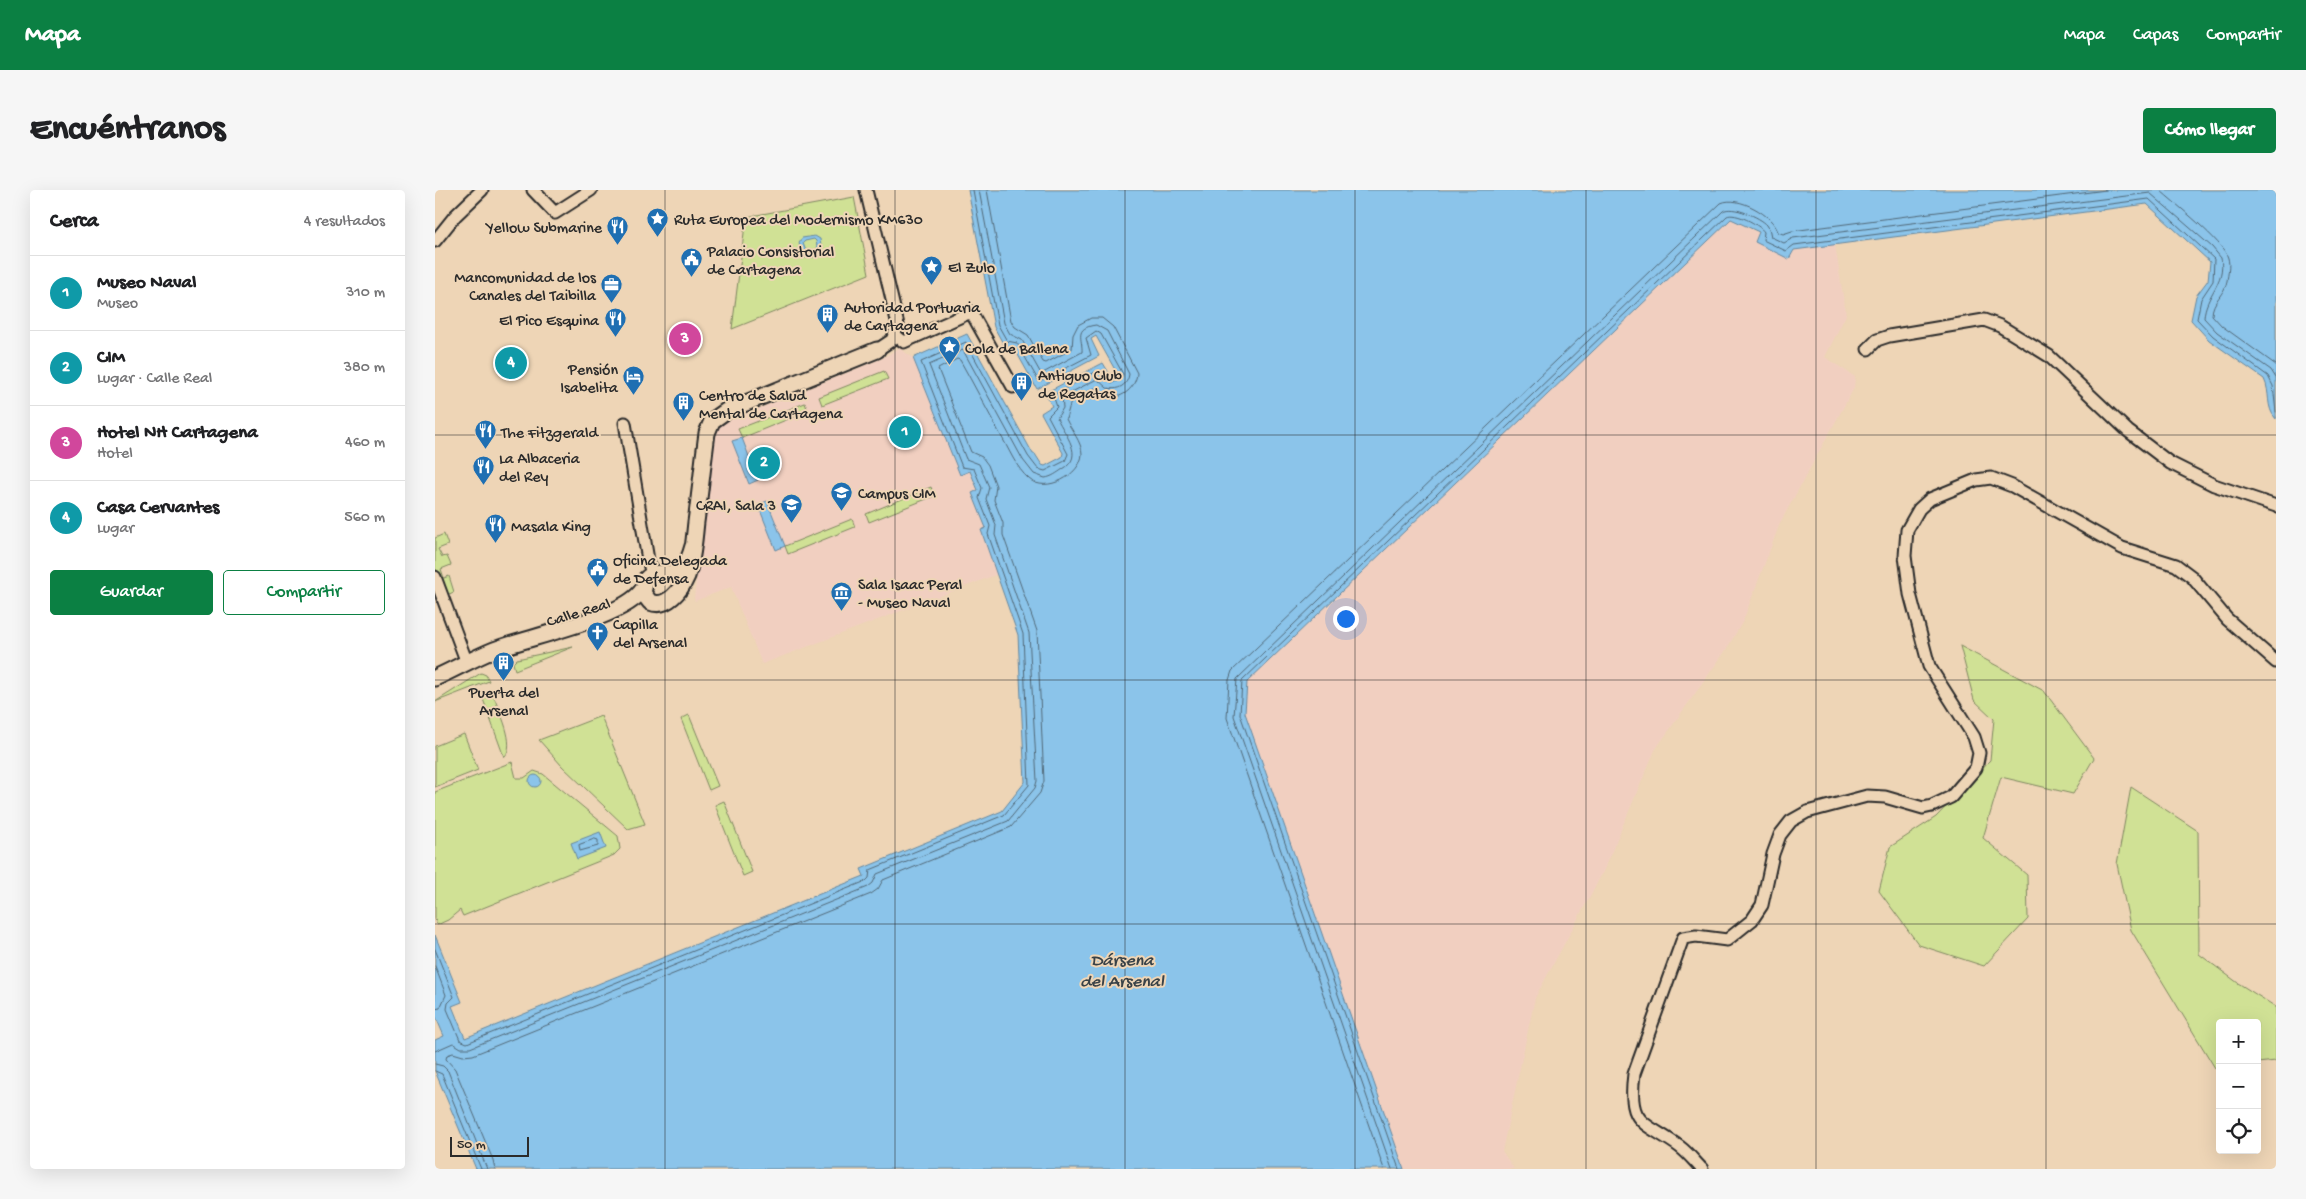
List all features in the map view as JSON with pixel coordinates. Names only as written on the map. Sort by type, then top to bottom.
[{"type":"main road","points":[[693,546],[688,562],[681,570],[672,574],[658,574],[646,579],[643,589],[648,600],[657,604],[665,602],[686,578],[693,546],[707,433],[711,422],[722,413],[877,350]]},
{"type":"main road","points":[[658,574],[673,584],[671,597]]},
{"type":"main road","name":"Calle Real","points":[[435,685],[486,653],[590,619],[624,605],[634,599],[643,589]]},
{"type":"main road","name":"Calle Real","points":[[507,646],[580,632],[647,605],[657,604]]},
{"type":"main road","name":"Calle Real","points":[[435,678],[467,664]]},
{"type":"street","points":[[435,241],[455,216],[482,190]]},
{"type":"street","points":[[533,190],[555,213],[591,190]]},
{"type":"street","points":[[866,190],[897,319],[895,335],[888,344],[877,350]]},
{"type":"street","points":[[895,335],[904,342],[971,312],[1013,387]]},
{"type":"street","points":[[1867,349],[1877,340],[1889,336],[1984,320],[1999,326],[2049,356],[2128,432],[2170,463],[2214,484],[2276,506]]},
{"type":"street","points":[[625,423],[648,560],[658,574]]},
{"type":"street","points":[[1702,1169],[1681,1148],[1645,1126],[1635,1111],[1631,1094],[1634,1074],[1683,938],[1696,936],[1727,940],[1752,920],[1762,905],[1773,854],[1780,835],[1791,821],[1807,812],[1867,796],[1885,797],[1923,808],[1932,806],[1951,797],[1976,768],[1979,753],[1974,737],[1929,666],[1910,594],[1905,556],[1907,530],[1919,509],[1930,499],[1976,480],[1991,478],[2012,486],[2122,548],[2175,565],[2192,577],[2227,619],[2276,662]]},
{"type":"street","points":[[435,577],[467,664]]},
{"type":"shaded area","points":[[1731,219],[1759,233],[1755,242],[1789,258],[1794,250],[1835,244],[1846,315],[1825,357],[1855,377],[1854,388],[1780,523],[1743,621],[1726,650],[1655,750],[1603,872],[1535,998],[1502,1151],[1514,1169],[1404,1169],[1245,713],[1247,682]]},
{"type":"shaded area","name":"Campus CIM","points":[[899,348],[913,358],[960,475],[970,471],[978,491],[972,494],[986,529],[981,530],[998,574],[762,664],[731,587],[695,601],[694,598],[714,434],[717,428],[726,422],[881,359]]},
{"type":"green space","points":[[854,197],[869,274],[732,329],[746,217]]},
{"type":"green space","points":[[884,371],[888,379],[822,405],[819,397]]},
{"type":"green space","points":[[805,403],[808,411],[742,438],[738,429]]},
{"type":"green space","points":[[931,487],[934,496],[869,522],[866,514]]},
{"type":"green space","points":[[852,519],[855,527],[788,554],[785,546]]},
{"type":"green space","points":[[444,534],[448,545],[438,549],[442,557],[447,556],[451,565],[441,569],[444,578],[449,576],[454,592],[444,596],[435,571],[435,538]]},
{"type":"green space","points":[[1960,646],[2044,691],[2094,758],[2073,794],[2001,777],[1983,838],[2027,875],[2028,919],[1984,966],[1919,945],[1879,891],[1890,847],[1936,817],[1990,760],[1994,719],[1974,700]]},
{"type":"green space","points":[[573,647],[515,670],[513,663],[517,659]]},
{"type":"green space","points":[[481,673],[486,675],[489,681],[435,702]]},
{"type":"green space","points":[[493,695],[503,718],[508,737],[508,752],[504,757],[483,699]]},
{"type":"green space","points":[[689,715],[718,786],[709,790],[681,719]]},
{"type":"green space","points":[[601,716],[645,824],[628,829],[562,766],[539,740]]},
{"type":"green space","points":[[464,734],[478,770],[435,787],[435,746]]},
{"type":"green space","points":[[512,762],[516,778],[524,778],[534,771],[543,774],[618,836],[620,849],[614,855],[463,916],[460,910],[448,920],[437,925],[435,919],[435,792]]},
{"type":"green space","points":[[2131,787],[2198,831],[2199,954],[2238,983],[2276,1007],[2276,1061],[2261,1063],[2261,1019],[2216,1019],[2215,1068],[2131,930],[2117,864]]},
{"type":"green space","points":[[724,801],[752,872],[743,876],[715,805]]},
{"type":"water","name":"Dársena del Arsenal","points":[[968,190],[2276,190],[2276,419],[2270,410],[2264,379],[2209,340],[2191,320],[2196,296],[2208,280],[2210,262],[2147,204],[1794,250],[1789,259],[1755,242],[1759,232],[1731,219],[1247,682],[1245,713],[1404,1169],[476,1169],[435,1071],[435,1040],[444,1036],[435,1015],[435,935],[462,1002],[452,1006],[465,1038],[864,876],[861,869],[1002,811],[1025,782],[1018,635],[981,530],[986,528],[972,493],[978,490],[970,471],[960,475],[913,358],[967,334],[1033,454],[1045,466],[1062,457],[1063,453],[1041,413],[1052,406],[1045,393],[1103,363],[1112,378],[1118,375],[1096,336],[1091,339],[1099,356],[1037,389],[1013,346],[1006,349],[994,327]]},
{"type":"water","points":[[815,236],[820,239],[822,252],[819,256],[806,258],[801,255],[799,242],[802,238]],"holes":[[[814,239],[818,251],[807,254],[803,243]]]},
{"type":"water","points":[[742,438],[758,480],[749,484],[732,441]]},
{"type":"water","points":[[767,501],[785,546],[776,550],[758,505]]},
{"type":"water","points":[[535,775],[541,781],[535,787],[529,781]]},
{"type":"water","points":[[600,832],[606,848],[577,859],[571,843]]},
{"type":"place","name":"Ruta Europea del Modernismo KM630","points":[[658,237]]},
{"type":"place","name":"Yellow Submarine","points":[[618,245]]},
{"type":"place","name":"Palacio Consistorial de Cartagena","points":[[691,278]]},
{"type":"place","name":"El Zulo","points":[[932,285]]},
{"type":"place","name":"Mancomunidad de los Canales del Taibilla","points":[[612,304]]},
{"type":"place","name":"Autoridad Portuaria de Cartagena","points":[[828,334]]},
{"type":"place","name":"El Pico Esquina","points":[[615,338]]},
{"type":"place","name":"Hotel NH Cartagena","points":[[685,339]]},
{"type":"place","name":"Casa Cervantes","points":[[511,363]]},
{"type":"place","name":"Cola de Ballena","points":[[949,366]]},
{"type":"place","name":"Pensión Isabelita","points":[[634,396]]},
{"type":"place","name":"Antiguo Club de Regatas","points":[[1022,402]]},
{"type":"place","name":"Centro de Salud Mental de Cartagena","points":[[683,422]]},
{"type":"place","name":"Museo Naval","points":[[905,432]]},
{"type":"place","name":"The Fitzgerald","points":[[485,450]]},
{"type":"place","name":"CIM","points":[[764,463]]},
{"type":"place","name":"La Albaceria del Rey","points":[[483,485]]},
{"type":"place","name":"Campus CIM","points":[[842,511]]},
{"type":"place","name":"CRAI, Sala 3","points":[[792,523]]},
{"type":"place","name":"Masala King","points":[[495,544]]},
{"type":"place","name":"Oficina Delegada de Defensa","points":[[597,587]]},
{"type":"place","name":"Sala Isaac Peral - Museo Naval","points":[[842,611]]},
{"type":"place","name":"Capilla del Arsenal","points":[[597,651]]},
{"type":"place","name":"Puerta del Arsenal","points":[[504,681]]}]
